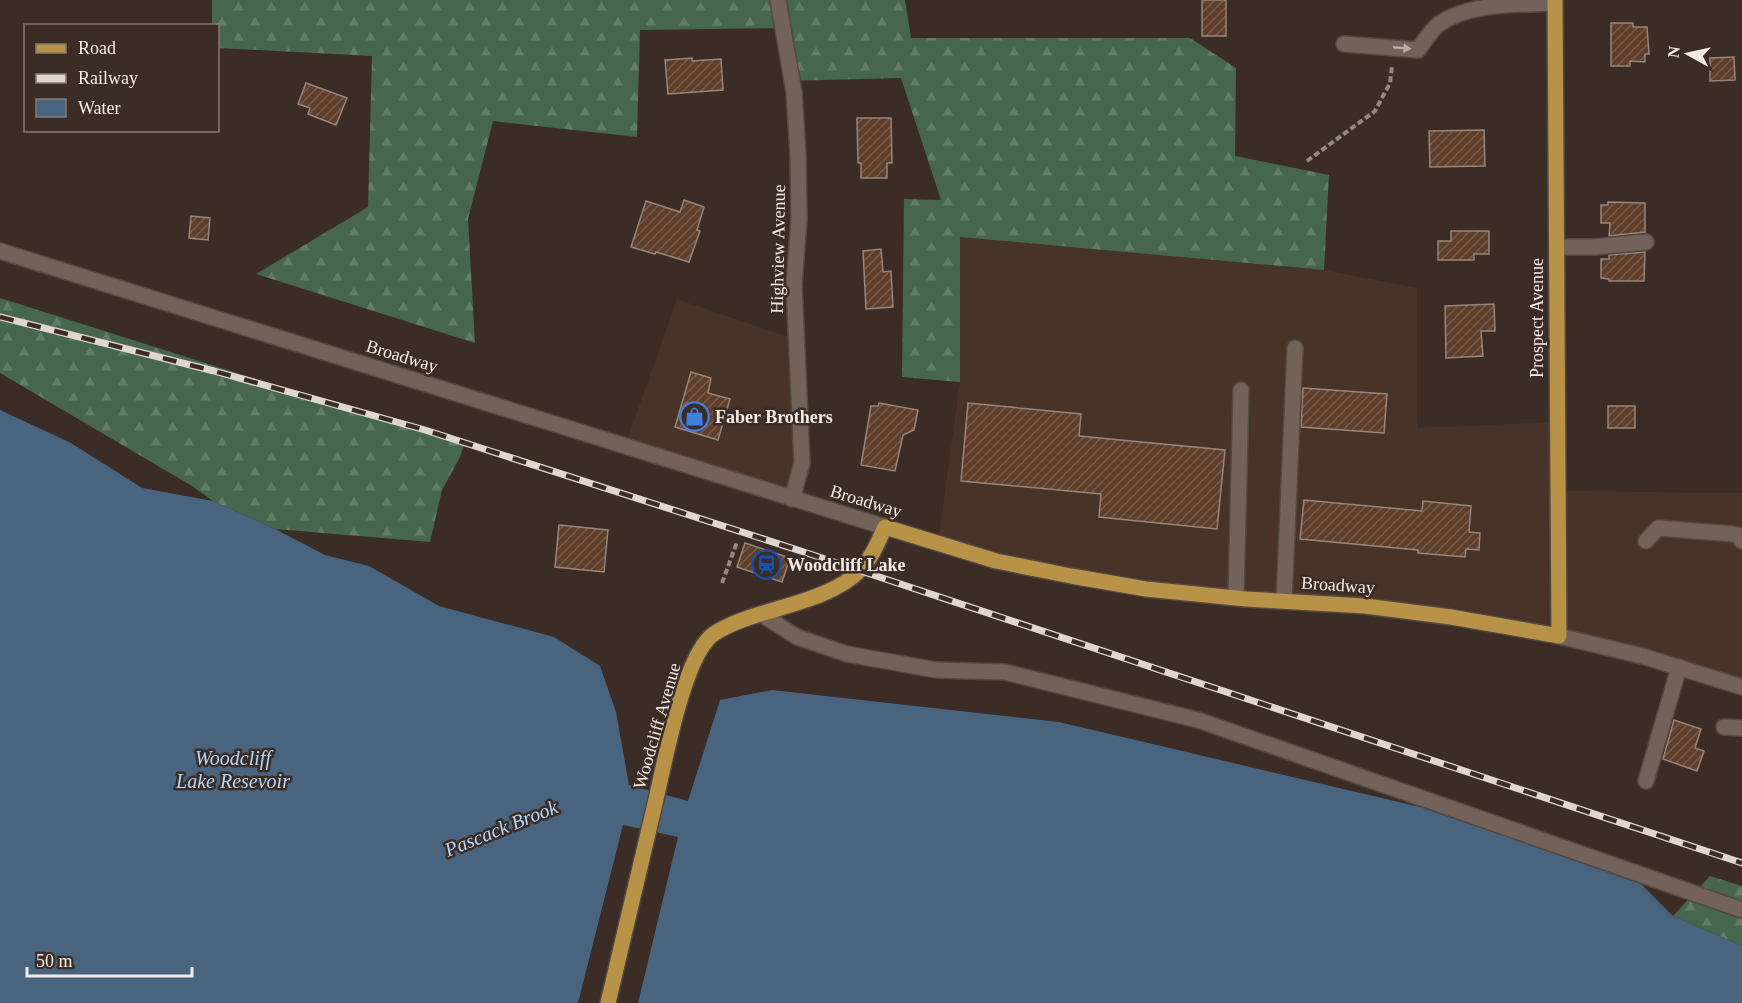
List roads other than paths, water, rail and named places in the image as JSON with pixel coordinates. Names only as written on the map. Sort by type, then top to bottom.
[{"type":"main road","name":"Prospect Avenue","points":[[1555,2],[1559,636]]},
{"type":"main road","name":"Broadway","points":[[885,527],[996,561],[1146,589],[1236,598],[1365,606],[1451,617],[1559,636]]},
{"type":"main road","name":"Woodcliff Avenue","points":[[608,1003],[658,792],[692,665],[711,636],[725,627],[818,595],[842,584],[860,571],[874,552],[885,527]]},
{"type":"street","name":"Highview Avenue","points":[[778,0],[794,92],[798,155],[799,219],[794,284],[802,463],[792,498]]},
{"type":"street","points":[[1344,44],[1418,50],[1438,25],[1479,9],[1555,2]]},
{"type":"street","points":[[1557,247],[1596,247],[1646,242]]},
{"type":"street","name":"Broadway","points":[[0,251],[885,527]]},
{"type":"street","points":[[1284,601],[1294,348]]},
{"type":"street","points":[[1236,598],[1241,390]]},
{"type":"street","points":[[1647,541],[1658,528],[1733,534],[1738,535],[1742,541]]},
{"type":"street","points":[[761,614],[797,637],[847,654],[936,670],[1005,672],[1198,720],[1742,910]]},
{"type":"street","name":"Broadway","points":[[1559,636],[1642,656],[1742,687]]},
{"type":"street","points":[[1646,781],[1679,668]]},
{"type":"street","points":[[1724,727],[1742,728]]},
{"type":"water","name":"Woodcliff Lake Resevoir","points":[[0,410],[71,443],[142,488],[213,501],[325,555],[369,566],[439,606],[554,637],[600,666],[616,712],[629,785],[688,801],[720,700],[772,690],[1059,722],[1420,807],[1638,881],[1673,916],[1742,946],[1742,1003],[638,1003],[678,837],[623,825],[578,1003],[0,1003]]},
{"type":"railway","points":[[0,317],[214,371],[425,430],[810,554],[1742,863]]},
{"type":"place","name":"Faber Brothers","points":[[694,417]]},
{"type":"place","name":"Woodcliff Lake","points":[[766,565]]},
{"type":"water label","name":"Pascack Brook","points":[[501,828]]}]
